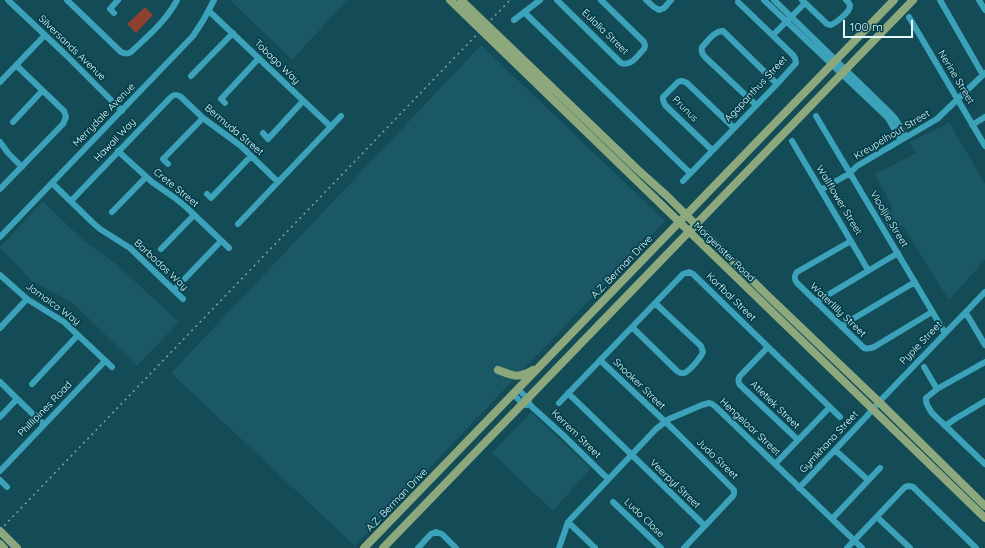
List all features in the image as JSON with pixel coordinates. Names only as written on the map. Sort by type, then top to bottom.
[{"type":"main road","name":"Morgenster Road","points":[[450,0],[472,16],[689,232],[985,518]]},
{"type":"main road","name":"Morgenster Road","points":[[461,0],[472,16]]},
{"type":"main road","name":"A.Z. Berman Drive","points":[[364,548],[894,0]]},
{"type":"main road","points":[[383,548],[527,403],[689,232],[913,0]]},
{"type":"main road","name":"Morgenster Road","points":[[493,37],[686,215],[985,506]]},
{"type":"main road","points":[[498,370],[514,376],[519,376],[539,367]]},
{"type":"main road","points":[[0,531],[17,547]]},
{"type":"main road","points":[[0,544],[4,548]]},
{"type":"street","name":"Silversands Avenue","points":[[8,0],[122,111]]},
{"type":"street","points":[[67,0],[121,52],[125,54],[129,54],[153,31],[168,14],[177,0]]},
{"type":"street","points":[[114,13],[110,9],[118,0]]},
{"type":"street","name":"Merrydale Avenue","points":[[0,237],[193,36],[214,0]]},
{"type":"street","points":[[514,20],[540,0]]},
{"type":"street","name":"Eulalia Street","points":[[557,0],[621,63],[630,63],[644,49],[644,42],[602,0]]},
{"type":"street","points":[[646,0],[659,10],[664,8],[672,0]]},
{"type":"street","points":[[764,0],[787,22],[834,62]]},
{"type":"street","points":[[774,0],[792,17],[843,72],[892,114],[904,139]]},
{"type":"street","points":[[773,35],[792,17],[803,1],[827,24],[830,25],[837,22],[849,9],[850,6],[846,0]]},
{"type":"street","points":[[940,0],[984,74]]},
{"type":"street","points":[[979,0],[985,10]]},
{"type":"street","name":"Agapanthus Street","points":[[683,180],[795,65],[796,61],[793,55],[738,2]]},
{"type":"street","name":"Tobago Way","points":[[208,11],[331,127]]},
{"type":"street","points":[[524,12],[690,173]]},
{"type":"street","name":"Nerine Street","points":[[909,18],[985,146]]},
{"type":"street","points":[[756,105],[702,54],[702,47],[718,31],[723,31],[777,84]]},
{"type":"street","points":[[191,76],[233,33]]},
{"type":"street","points":[[0,82],[45,35]]},
{"type":"street","points":[[224,103],[221,98],[259,58]]},
{"type":"street","points":[[0,189],[65,120],[64,112],[16,65]]},
{"type":"street","name":"Kreupelhout Street","points":[[821,190],[937,119],[984,74]]},
{"type":"street","name":"Prunus","points":[[712,150],[665,105],[663,97],[678,82],[684,81],[687,83],[734,128]]},
{"type":"street","points":[[13,122],[42,91]]},
{"type":"street","name":"Bermuda Street","points":[[175,94],[181,97],[203,118],[241,146],[278,182]]},
{"type":"street","name":"Hawaii Way","points":[[71,202],[118,151],[175,94]]},
{"type":"street","points":[[263,133],[268,139],[304,101]]},
{"type":"street","points":[[238,224],[341,116]]},
{"type":"street","name":"Viooljie Street","points":[[816,116],[945,333]]},
{"type":"street","points":[[972,124],[985,117]]},
{"type":"street","points":[[168,164],[163,159],[203,118]]},
{"type":"street","name":"Wallflower Street","points":[[792,141],[868,270]]},
{"type":"street","points":[[0,142],[8,153],[22,167]]},
{"type":"street","name":"Crete Street","points":[[118,151],[152,182],[175,198],[229,248]]},
{"type":"street","points":[[207,194],[211,198],[251,156]]},
{"type":"street","points":[[112,212],[146,177]]},
{"type":"street","name":"Barbados Way","points":[[52,183],[96,226],[130,248],[183,299]]},
{"type":"street","points":[[161,249],[194,215]]},
{"type":"street","points":[[174,290],[221,241]]},
{"type":"street","name":"Waterlilly Street","points":[[851,241],[797,272],[795,275],[795,281],[864,348],[870,349],[932,312]]},
{"type":"street","points":[[816,302],[898,253]]},
{"type":"street","name":"Korfbal Street","points":[[559,403],[686,272],[691,273],[840,416]]},
{"type":"street","name":"Jamaica Way","points":[[0,275],[27,299],[64,322],[112,367]]},
{"type":"street","points":[[841,326],[915,282]]},
{"type":"street","name":"Pypie Street","points":[[873,409],[985,292]]},
{"type":"street","points":[[0,328],[27,299]]},
{"type":"street","points":[[632,327],[677,371],[684,373],[695,363],[702,355],[703,352],[701,346],[655,303]]},
{"type":"street","points":[[966,313],[985,345]]},
{"type":"street","points":[[32,384],[78,335]]},
{"type":"street","name":"Atletiek Street","points":[[768,347],[740,376],[738,380],[740,385],[798,440]]},
{"type":"street","name":"Snooker Street","points":[[600,360],[664,422]]},
{"type":"street","name":"Phillipines Road","points":[[0,471],[105,361]]},
{"type":"street","points":[[985,362],[937,389],[926,398],[932,413],[985,464]]},
{"type":"street","points":[[924,367],[937,389]]},
{"type":"street","points":[[0,382],[44,425]]},
{"type":"street","name":"Kerrem Street","points":[[515,392],[563,434],[608,479]]},
{"type":"street","points":[[568,393],[631,455]]},
{"type":"street","points":[[0,417],[17,399]]},
{"type":"street","points":[[945,426],[985,401]]},
{"type":"street","name":"Hengelaar Street","points":[[559,548],[568,522],[656,429],[669,419],[709,403],[712,404],[862,548]]},
{"type":"street","points":[[775,464],[830,407]]},
{"type":"street","name":"Gymkhana Street","points":[[799,488],[873,409]]},
{"type":"street","name":"Judo Street","points":[[664,422],[734,490],[733,496],[684,548]]},
{"type":"street","points":[[835,450],[868,480]]},
{"type":"street","name":"Veerpyl Street","points":[[631,455],[705,526]]},
{"type":"street","points":[[832,519],[880,468]]},
{"type":"street","points":[[0,480],[7,487]]},
{"type":"street","points":[[846,548],[905,488],[909,486],[913,487],[968,545],[976,548]]},
{"type":"street","name":"Ludo Close","points":[[613,502],[661,548]]},
{"type":"street","points":[[877,516],[910,548]]},
{"type":"street","points":[[568,522],[595,548]]},
{"type":"street","points":[[418,548],[431,534],[436,532],[442,534],[456,548]]},
{"type":"shaded area","points":[[230,0],[347,0],[292,60]]},
{"type":"shaded area","points":[[145,7],[153,15],[136,33],[127,24]]},
{"type":"shaded area","points":[[481,45],[665,221],[355,546],[171,373]]},
{"type":"shaded area","points":[[949,122],[985,184],[985,260],[949,300],[902,225],[891,233],[882,217],[893,208],[875,174],[916,153],[909,142]]},
{"type":"shaded area","points":[[43,201],[84,241],[115,263],[179,322],[137,366],[74,304],[32,281],[0,248]]},
{"type":"shaded area","points":[[531,412],[591,468],[553,511],[492,453]]},
{"type":"railway","points":[[0,530],[510,0]]}]
